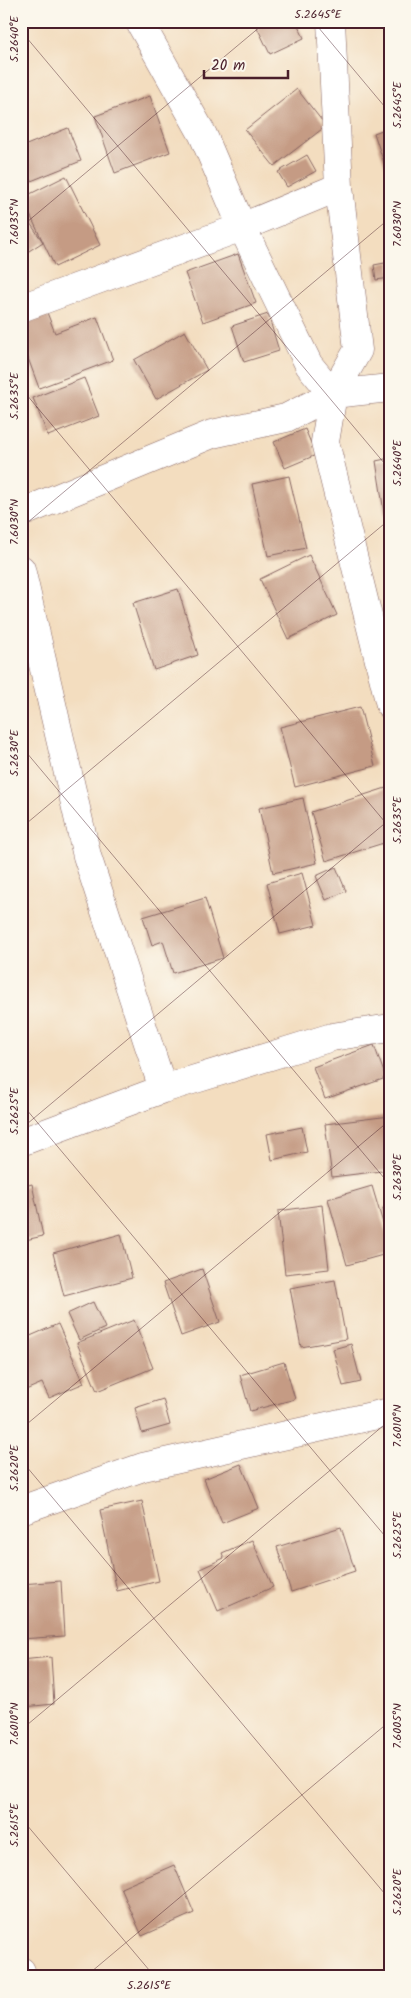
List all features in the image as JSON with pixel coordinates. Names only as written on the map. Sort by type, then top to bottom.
[{"type":"street","points":[[139,21],[203,135],[242,227],[309,365],[333,394]]},
{"type":"street","points":[[331,21],[340,187],[358,350],[333,394],[325,442],[390,705]]},
{"type":"street","points":[[21,308],[242,227],[340,187]]},
{"type":"street","points":[[21,513],[212,434],[286,418],[333,394],[390,388]]},
{"type":"street","points":[[21,569],[87,856],[163,1089]]},
{"type":"street","points":[[21,1142],[163,1089],[332,1037],[390,1028]]},
{"type":"street","points":[[21,1510],[143,1467],[390,1412]]},
{"type":"street","points":[[21,1971],[23,1977]]},
{"type":"building","points":[[254,21],[296,21],[304,38],[270,54]]},
{"type":"building","points":[[297,89],[326,126],[274,166],[245,130]]},
{"type":"building","points":[[150,96],[170,152],[115,173],[95,116]]},
{"type":"building","points":[[390,127],[390,178],[389,178],[374,133]]},
{"type":"building","points":[[68,128],[81,161],[21,185],[21,139],[24,146]]},
{"type":"building","points":[[307,155],[316,171],[287,187],[278,172]]},
{"type":"building","points":[[66,176],[100,245],[55,267],[22,198]]},
{"type":"building","points":[[21,210],[43,242],[21,256]]},
{"type":"building","points":[[238,254],[256,303],[203,322],[185,273]]},
{"type":"building","points":[[390,262],[390,278],[376,280],[374,265]]},
{"type":"building","points":[[46,310],[55,333],[97,317],[113,360],[39,388],[21,339],[21,319]]},
{"type":"building","points":[[268,314],[279,351],[244,362],[232,326]]},
{"type":"building","points":[[185,331],[207,370],[156,399],[134,360]]},
{"type":"building","points":[[84,378],[99,416],[48,436],[33,398]]},
{"type":"building","points":[[305,429],[316,455],[285,468],[274,442]]},
{"type":"building","points":[[390,458],[390,525],[386,525],[376,461]]},
{"type":"building","points":[[289,476],[306,548],[268,556],[252,484]]},
{"type":"building","points":[[309,555],[337,615],[288,639],[260,579]]},
{"type":"building","points":[[178,589],[198,655],[154,670],[133,603]]},
{"type":"building","points":[[360,707],[375,766],[295,787],[280,727]]},
{"type":"building","points":[[389,787],[390,841],[326,861],[311,812]]},
{"type":"building","points":[[303,798],[317,863],[273,873],[259,808]]},
{"type":"building","points":[[336,867],[346,891],[326,900],[316,876]]},
{"type":"building","points":[[302,873],[316,925],[280,934],[267,883]]},
{"type":"building","points":[[205,898],[223,958],[173,973],[163,941],[152,945],[143,917]]},
{"type":"building","points":[[374,1045],[386,1078],[325,1099],[313,1067]]},
{"type":"building","points":[[390,1116],[390,1170],[332,1177],[325,1124]]},
{"type":"building","points":[[302,1127],[307,1152],[272,1160],[267,1134]]},
{"type":"building","points":[[32,1184],[43,1236],[21,1241],[21,1187]]},
{"type":"building","points":[[372,1186],[390,1247],[390,1253],[347,1265],[328,1199]]},
{"type":"building","points":[[322,1205],[329,1269],[285,1274],[278,1211]]},
{"type":"building","points":[[390,1206],[390,1231],[389,1231],[383,1208]]},
{"type":"building","points":[[121,1234],[132,1278],[64,1296],[53,1253]]},
{"type":"building","points":[[202,1269],[220,1322],[181,1336],[163,1283]]},
{"type":"building","points":[[335,1280],[346,1339],[301,1347],[290,1288]]},
{"type":"building","points":[[93,1302],[105,1328],[79,1340],[67,1314]]},
{"type":"building","points":[[134,1320],[153,1368],[97,1391],[77,1343]]},
{"type":"building","points":[[58,1324],[84,1383],[49,1398],[42,1383],[21,1392],[21,1340]]},
{"type":"building","points":[[351,1344],[361,1382],[343,1386],[333,1349]]},
{"type":"building","points":[[284,1362],[295,1399],[250,1411],[240,1375]]},
{"type":"building","points":[[163,1399],[170,1425],[142,1433],[135,1408]]},
{"type":"building","points":[[241,1464],[259,1508],[222,1523],[204,1479]]},
{"type":"building","points":[[142,1501],[159,1581],[117,1591],[100,1510]]},
{"type":"building","points":[[341,1527],[355,1571],[291,1592],[277,1547]]},
{"type":"building","points":[[252,1540],[273,1587],[218,1611],[200,1569],[224,1558],[222,1553]]},
{"type":"building","points":[[61,1581],[64,1636],[21,1639],[21,1584]]},
{"type":"building","points":[[51,1657],[54,1704],[24,1707],[21,1660]]},
{"type":"building","points":[[174,1865],[194,1913],[142,1936],[121,1888]]}]
